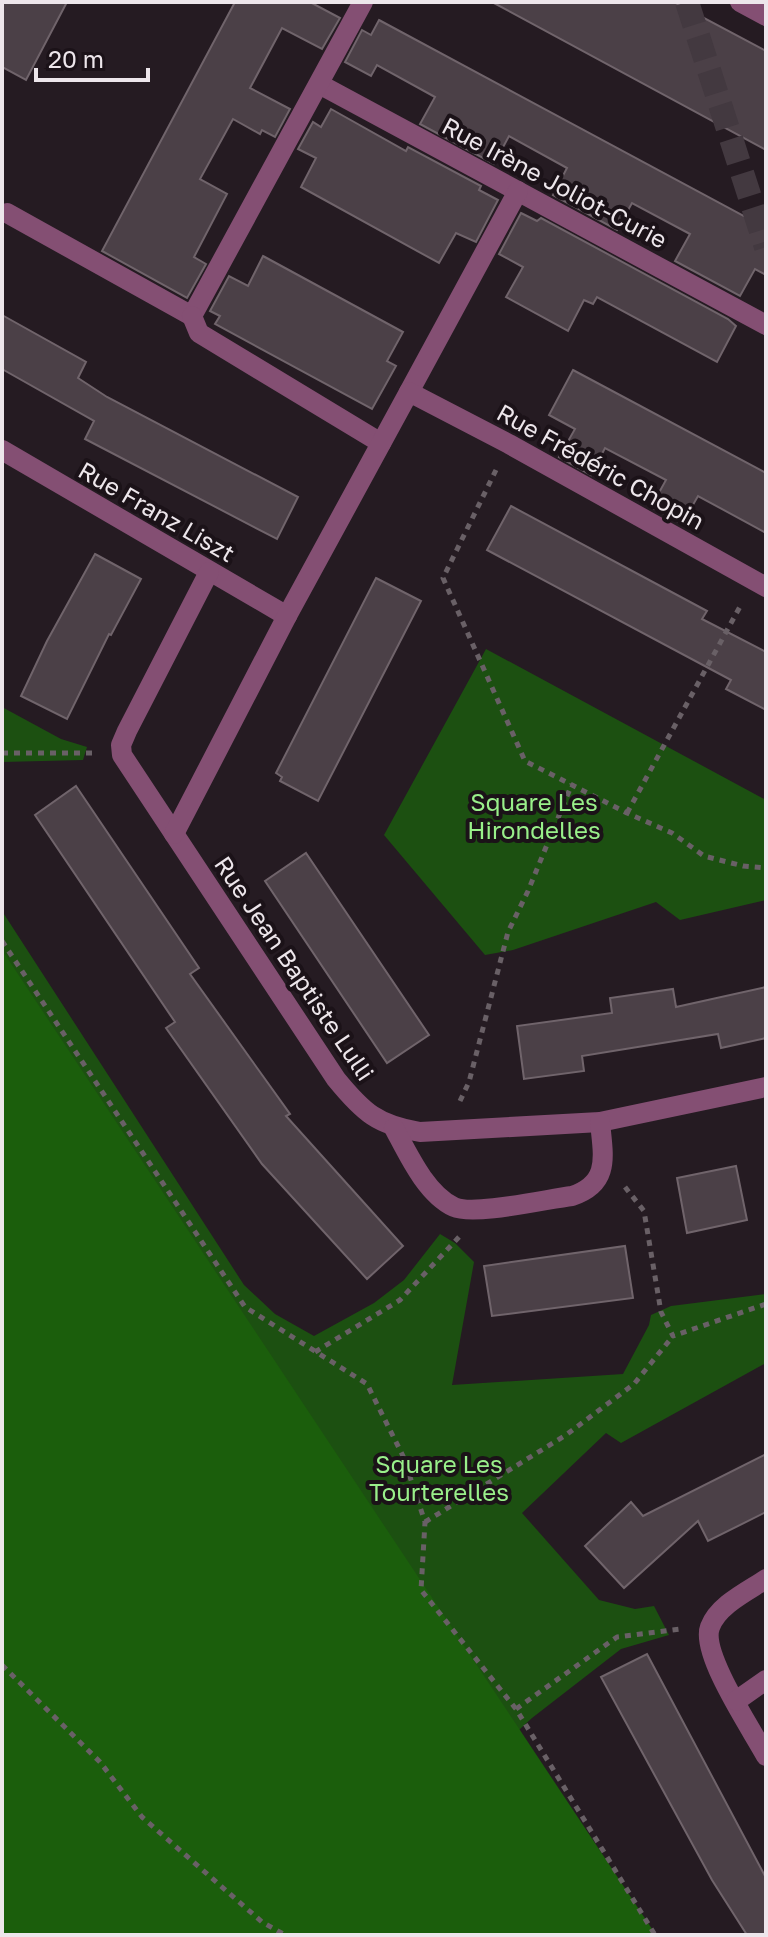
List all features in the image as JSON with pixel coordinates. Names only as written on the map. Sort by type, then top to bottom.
[{"type":"street","points":[[192,316],[363,2]]},
{"type":"street","points":[[740,2],[766,16]]},
{"type":"street","name":"Rue Irène Joliot-Curie","points":[[319,84],[766,325]]},
{"type":"street","points":[[174,834],[287,616],[518,191]]},
{"type":"street","points":[[7,213],[192,316],[199,333],[381,443]]},
{"type":"street","name":"Rue Frédéric Chopin","points":[[409,392],[761,584]]},
{"type":"street","name":"Rue Franz Liszt","points":[[2,450],[287,616]]},
{"type":"street","points":[[122,755],[121,745],[127,731],[209,572]]},
{"type":"street","name":"Rue Jean Baptiste Lulli","points":[[122,755],[336,1079],[356,1103],[394,1128],[420,1132],[600,1122],[766,1087]]},
{"type":"street","points":[[394,1128],[418,1173],[451,1206],[474,1210],[572,1196],[587,1191],[598,1179],[604,1162],[600,1122]]},
{"type":"street","points":[[766,1579],[727,1605],[709,1627],[708,1642],[711,1655],[766,1756]]},
{"type":"street","points":[[736,1701],[766,1680]]},
{"type":"path","points":[[509,444],[443,578],[525,761],[672,833],[704,856],[743,866],[766,868]]},
{"type":"path","points":[[627,813],[761,584]]},
{"type":"path","points":[[2,753],[122,755]]},
{"type":"path","points":[[446,1131],[469,1082],[508,932],[540,865],[572,784]]},
{"type":"path","points":[[2,941],[245,1307],[367,1384],[403,1456],[425,1522],[421,1590],[516,1709],[655,1935]]},
{"type":"path","points":[[604,1162],[644,1211],[661,1312],[673,1336]]},
{"type":"path","points":[[315,1352],[400,1300],[455,1243],[474,1210]]},
{"type":"path","points":[[425,1522],[566,1435],[634,1384],[673,1336],[766,1304]]},
{"type":"path","points":[[516,1709],[617,1637],[709,1627]]},
{"type":"path","points":[[2,1665],[100,1762],[142,1817],[262,1922],[285,1935]]},
{"type":"green space","name":"Square Les Hirondelles","points":[[486,649],[766,800],[766,900],[680,920],[656,902],[513,950],[485,955],[384,835]]},
{"type":"green space","points":[[2,707],[61,739],[87,747],[83,760],[2,762]]},
{"type":"green space","name":"Square Les Tourterelles","points":[[2,911],[244,1285],[275,1314],[314,1336],[374,1303],[404,1280],[440,1234],[455,1243],[474,1262],[452,1385],[623,1374],[649,1325],[651,1315],[671,1306],[766,1294],[766,1363],[621,1443],[606,1433],[522,1513],[599,1600],[635,1609],[654,1606],[669,1635],[621,1649],[507,1741],[2,992]]},
{"type":"green space","points":[[2,950],[656,1935],[2,1935]]},
{"type":"building","points":[[2,2],[67,2],[26,80],[2,67]]},
{"type":"building","points":[[235,2],[310,2],[340,18],[322,49],[282,28],[250,88],[290,109],[275,137],[262,130],[260,134],[233,119],[200,179],[227,194],[194,257],[206,264],[187,298],[102,251]]},
{"type":"building","points":[[492,2],[674,2],[766,51],[766,150]]},
{"type":"building","points":[[379,20],[766,228],[766,275],[755,269],[740,296],[675,261],[690,234],[632,203],[617,230],[553,195],[567,168],[509,136],[494,164],[420,124],[435,97],[377,65],[371,76],[345,62],[362,30],[371,35]]},
{"type":"building","points":[[331,109],[406,151],[408,147],[481,186],[479,190],[498,200],[476,242],[456,233],[439,263],[301,187],[316,158],[298,149],[313,122],[321,127]]},
{"type":"building","points":[[521,213],[537,221],[541,218],[728,319],[736,326],[717,362],[597,297],[593,304],[584,300],[568,331],[506,297],[523,267],[499,254]]},
{"type":"building","points":[[263,256],[403,332],[387,361],[396,366],[372,409],[215,324],[220,316],[210,311],[229,276],[248,286]]},
{"type":"building","points":[[2,315],[86,362],[78,378],[107,397],[298,497],[277,539],[85,439],[94,421],[2,369]]},
{"type":"building","points":[[573,370],[766,473],[766,533],[698,496],[682,524],[651,507],[666,480],[605,448],[591,475],[559,457],[575,429],[549,415]]},
{"type":"building","points":[[511,506],[707,611],[702,619],[766,652],[766,710],[726,689],[731,680],[487,550]]},
{"type":"building","points":[[95,554],[141,579],[109,634],[67,719],[21,696]]},
{"type":"building","points":[[376,578],[421,601],[318,801],[280,781],[282,777],[276,773]]},
{"type":"building","points":[[76,786],[199,968],[190,974],[290,1114],[286,1116],[403,1246],[367,1279],[262,1164],[166,1028],[175,1022],[35,815]]},
{"type":"building","points":[[306,853],[429,1035],[387,1063],[265,881]]},
{"type":"building","points":[[766,987],[766,1038],[721,1048],[718,1034],[582,1056],[584,1071],[524,1079],[517,1026],[612,1013],[610,998],[673,989],[676,1007]]},
{"type":"building","points":[[736,1166],[747,1220],[687,1233],[677,1178]]},
{"type":"building","points":[[625,1246],[633,1298],[492,1316],[484,1266]]},
{"type":"building","points":[[766,1454],[766,1512],[708,1541],[698,1521],[624,1588],[585,1546],[631,1502],[643,1516]]},
{"type":"building","points":[[647,1654],[766,1878],[766,1935],[747,1935],[712,1880],[601,1677]]},
{"type":"tunnel","points":[[687,2],[766,247]]}]
